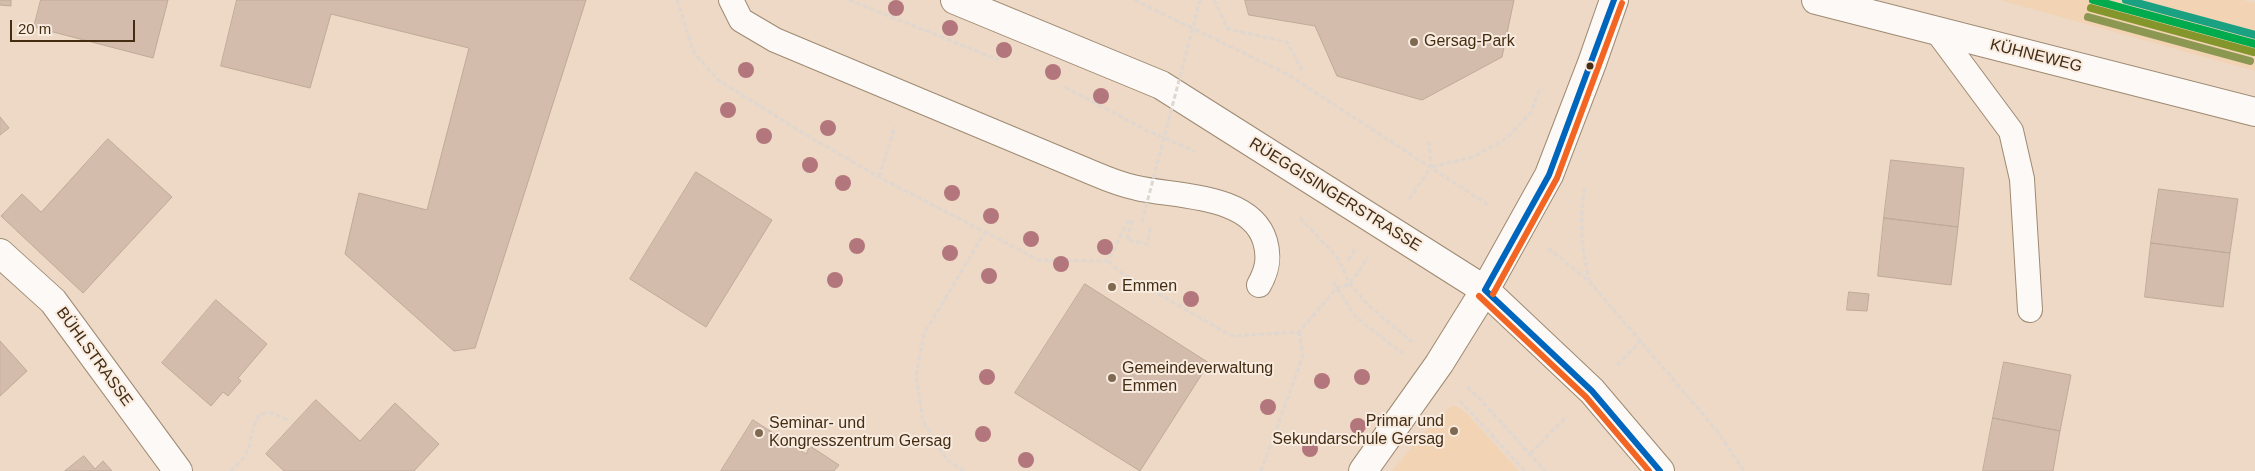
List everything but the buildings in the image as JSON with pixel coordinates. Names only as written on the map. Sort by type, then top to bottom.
[{"type":"street","name":"RÜEGGISINGERSTRASSE","points":[[954,0],[1161,85],[1485,290],[1592,391],[1660,471]]},
{"type":"street","points":[[1363,471],[1439,364],[1485,290],[1549,175],[1614,0]]},
{"type":"street","name":"KÜHNEWEG","points":[[1816,0],[2255,112]]},
{"type":"street","name":"BÜHLSTRASSE","points":[[0,254],[53,301],[178,471]]},
{"type":"lane","points":[[731,0],[741,20],[775,40],[1122,184],[1213,200],[1231,207],[1254,222],[1264,239],[1268,251],[1267,268],[1259,286]]},
{"type":"lane","points":[[1936,30],[2010,131],[2022,179],[2030,310]]},
{"type":"path","points":[[677,0],[694,53],[718,80],[879,177],[1039,260],[1108,261],[1120,272],[1232,336],[1299,332],[1337,288],[1350,284]]},
{"type":"path","points":[[849,0],[1005,62]]},
{"type":"path","points":[[1134,0],[1287,74],[1431,167],[1473,158],[1507,138],[1531,112],[1539,91],[1592,63]]},
{"type":"path","points":[[1143,220],[1200,0]]},
{"type":"path","points":[[1214,0],[1228,29],[1287,42],[1302,70]]},
{"type":"path","points":[[1060,85],[1146,130],[1199,154]]},
{"type":"path","points":[[879,177],[905,94]]},
{"type":"path","points":[[1429,142],[1431,167]]},
{"type":"path","points":[[1297,215],[1337,257],[1350,284],[1368,305],[1398,329]]},
{"type":"path","points":[[1108,261],[1130,216],[1143,220]]},
{"type":"path","points":[[1143,220],[1132,220],[1127,240],[1147,244],[1152,220]]},
{"type":"path","points":[[964,471],[947,460],[923,421],[916,376],[924,334],[985,232]]},
{"type":"path","points":[[1348,260],[1357,246]]},
{"type":"path","points":[[1589,281],[1718,432],[1744,471]]},
{"type":"path","points":[[1333,282],[1356,317],[1404,355]]},
{"type":"path","points":[[1262,471],[1303,356],[1299,332]]},
{"type":"path","points":[[1478,397],[1545,471]]},
{"type":"path","points":[[1460,401],[1525,471]]},
{"type":"path","points":[[230,471],[242,461],[248,452],[256,421],[260,414],[273,413],[290,421]]},
{"type":"shaded area","points":[[2000,0],[2242,0],[2255,3],[2255,71]]},
{"type":"shaded area","name":"Primar und Sekundarschule Gersag","points":[[1452,406],[1458,407],[1466,413],[1519,471],[1392,471],[1437,417]]},
{"type":"transit line","points":[[1485,290],[1549,175],[1614,0]]},
{"type":"transit line","points":[[2093,0],[2255,44]]},
{"type":"transit line","points":[[2126,0],[2255,35]]},
{"type":"transit line","points":[[1493,294],[1557,178],[1622,3]]},
{"type":"transit line","points":[[2091,8],[2253,52]]},
{"type":"transit line","points":[[2088,17],[2250,61]]},
{"type":"transit line","points":[[1485,290],[1592,391],[1660,471]]},
{"type":"transit line","points":[[1479,296],[1586,397],[1649,471]]},
{"type":"place","name":"Gersag-Park","points":[[1414,42]]},
{"type":"place","name":"Emmen","points":[[1112,287]]},
{"type":"place","name":"Gemeindeverwaltung Emmen","points":[[1112,378]]},
{"type":"place","name":"Primar und Sekundarschule Gersag","points":[[1454,431]]},
{"type":"place","name":"Seminar- und Kongresszentrum Gersag","points":[[759,433]]}]
